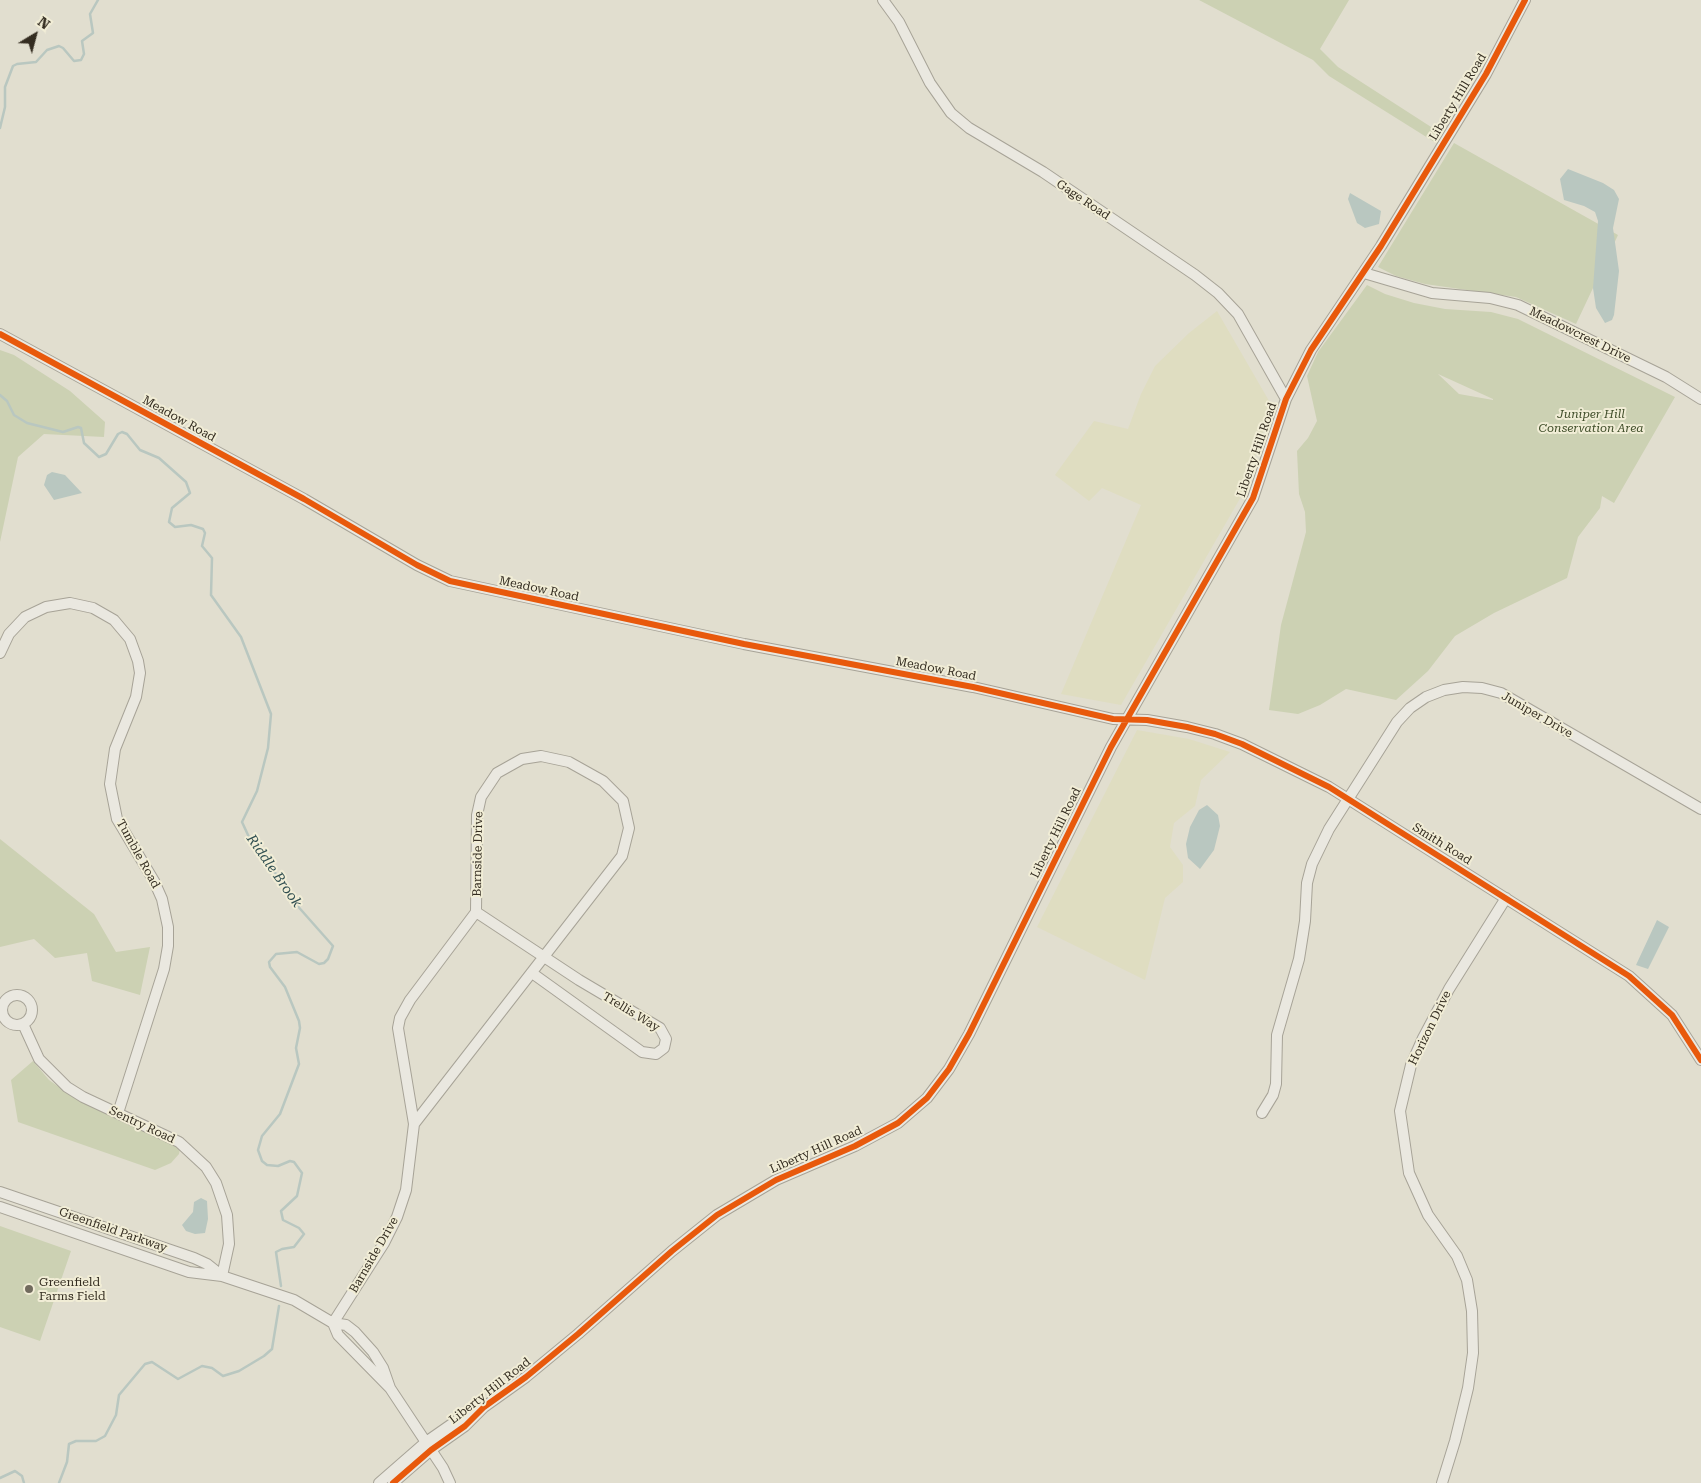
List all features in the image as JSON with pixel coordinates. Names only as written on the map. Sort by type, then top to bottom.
[{"type":"street","name":"Gage Road","points":[[883,0],[898,22],[930,83],[951,113],[969,128],[1051,178],[1195,275],[1218,293],[1238,314],[1286,399]]},
{"type":"street","name":"Liberty Hill Road","points":[[393,1483],[429,1446],[459,1419],[476,1409],[484,1408],[570,1340],[679,1245],[717,1215],[776,1180],[856,1146],[898,1123],[927,1098],[948,1069],[969,1034],[1063,843],[1127,721],[1253,498],[1286,399],[1311,350],[1364,274],[1486,74],[1525,0]]},
{"type":"street","name":"Meadowcrest Drive","points":[[1364,274],[1432,293],[1490,298],[1518,305],[1666,377],[1701,399]]},
{"type":"street","name":"Meadow Road","points":[[0,334],[296,494],[425,569],[450,581],[735,642],[973,687],[1113,720],[1127,721]]},
{"type":"street","name":"Tumble Road","points":[[0,654],[9,634],[25,617],[46,607],[70,603],[94,608],[114,620],[130,638],[138,661],[139,685],[112,760],[110,790],[117,819],[154,881],[162,899],[167,917],[168,946],[164,969],[118,1113]]},
{"type":"street","name":"Juniper Drive","points":[[1262,1113],[1273,1096],[1276,1084],[1277,1035],[1301,950],[1307,882],[1320,846],[1397,722],[1410,708],[1426,697],[1444,690],[1463,687],[1482,688],[1501,693],[1701,809]]},
{"type":"street","name":"Smith Road","points":[[1127,721],[1147,720],[1215,734],[1269,756],[1349,800],[1629,976],[1672,1015],[1701,1060]]},
{"type":"street","name":"Barnside Drive","points":[[333,1323],[384,1243],[397,1218],[410,1171],[414,1124],[398,1038],[400,1018],[410,1000],[476,912],[477,815],[481,797],[491,780],[513,762],[541,756],[569,762],[603,781],[617,793],[627,810],[629,828],[626,847],[617,864],[414,1124]]},
{"type":"street","name":"Horizon Drive","points":[[1442,1483],[1456,1441],[1468,1388],[1473,1353],[1472,1311],[1467,1280],[1457,1256],[1428,1215],[1409,1173],[1400,1111],[1411,1065],[1423,1038],[1449,990],[1506,898]]},
{"type":"street","name":"Trellis Way","points":[[476,912],[660,1028],[666,1039],[664,1048],[656,1054],[642,1052],[532,973]]},
{"type":"street","name":"Sentry Road","points":[[22,1024],[33,1049],[56,1078],[83,1097],[179,1142],[206,1167],[216,1183],[226,1215],[228,1244],[222,1276]]},
{"type":"street","name":"Greenfield Parkway","points":[[0,1192],[194,1258],[207,1264],[222,1276]]},
{"type":"street","name":"Greenfield Parkway","points":[[0,1207],[189,1272],[222,1276],[294,1300],[333,1323],[346,1325],[364,1340],[383,1368],[390,1388]]},
{"type":"street","name":"Greenfield Parkway","points":[[333,1323],[338,1335],[390,1388],[429,1446],[450,1483]]},
{"type":"street","name":"Liberty Hill Road","points":[[379,1483],[429,1446]]},
{"type":"shaded area","points":[[1568,169],[1603,183],[1614,190],[1619,199],[1613,228],[1619,271],[1614,315],[1612,320],[1605,323],[1596,308],[1593,288],[1598,221],[1595,212],[1584,206],[1564,200],[1560,179]]},
{"type":"shaded area","points":[[1350,193],[1381,211],[1379,224],[1365,228],[1357,223],[1348,199]]},
{"type":"shaded area","points":[[1217,311],[1272,406],[1242,495],[1121,705],[1061,694],[1141,505],[1102,488],[1089,501],[1055,475],[1094,421],[1128,429],[1141,394],[1155,366],[1189,333]]},
{"type":"shaded area","points":[[52,472],[65,475],[82,493],[54,500],[44,485],[47,475]]},
{"type":"shaded area","points":[[1137,730],[1189,739],[1230,752],[1201,780],[1195,806],[1174,823],[1170,847],[1183,865],[1183,882],[1165,898],[1145,980],[1037,927]]},
{"type":"shaded area","points":[[1207,805],[1218,815],[1220,826],[1214,850],[1200,869],[1188,858],[1186,844],[1190,827],[1199,810]]},
{"type":"shaded area","points":[[1657,920],[1669,927],[1648,969],[1636,965]]},
{"type":"shaded area","points":[[201,1198],[207,1201],[208,1219],[205,1233],[195,1234],[186,1231],[182,1225],[193,1212],[194,1202]]},
{"type":"green space","points":[[1199,0],[1349,0],[1320,49],[1338,67],[1442,134],[1436,143],[1329,76],[1313,60]]},
{"type":"green space","points":[[1454,143],[1618,235],[1576,324],[1516,297],[1425,284],[1396,276],[1378,267]]},
{"type":"green space","name":"Juniper Hill Conservation Area","points":[[1367,285],[1385,294],[1414,303],[1445,309],[1491,312],[1518,319],[1675,397],[1614,503],[1602,496],[1600,508],[1578,537],[1567,578],[1494,613],[1455,636],[1428,671],[1396,700],[1346,689],[1320,705],[1298,714],[1269,710],[1281,625],[1306,532],[1305,512],[1299,494],[1297,451],[1308,438],[1317,421],[1307,376],[1318,352]],"holes":[[[1438,374],[1493,399],[1459,394]]]},
{"type":"green space","points":[[0,350],[14,355],[70,391],[105,422],[104,437],[44,434],[18,457],[0,542]]},
{"type":"green space","points":[[0,839],[94,914],[116,952],[150,947],[140,995],[92,981],[87,953],[55,958],[34,939],[0,947]]},
{"type":"green space","points":[[33,1061],[49,1080],[66,1092],[83,1102],[174,1144],[180,1149],[179,1154],[171,1163],[155,1170],[18,1122],[11,1080]]},
{"type":"green space","name":"Greenfield Farms Field","points":[[0,1226],[71,1251],[40,1341],[0,1327]]},
{"type":"waterway","name":"Riddle Brook","points":[[0,128],[5,107],[5,87],[13,66],[36,62],[47,50],[59,46],[74,61],[81,60],[84,54],[82,41],[93,33],[90,14],[98,0]]},
{"type":"waterway","name":"Riddle Brook","points":[[0,395],[7,401],[14,415],[27,423],[63,432],[78,427],[81,428],[84,443],[99,457],[106,454],[118,434],[122,432],[127,434],[140,450],[159,458],[186,482],[190,493],[172,508],[169,522],[175,527],[191,525],[203,529],[205,533],[202,546],[212,558],[211,595],[241,637],[271,714],[268,748],[257,791],[242,822],[254,848],[267,858],[287,894],[333,946],[328,959],[324,963],[319,964],[297,952],[276,954],[269,962],[270,967],[285,987],[300,1028],[296,1048],[299,1064],[280,1114],[262,1136],[258,1150],[262,1161],[267,1165],[278,1166],[290,1161],[294,1162],[302,1173],[297,1196],[281,1211],[283,1220],[299,1228],[304,1234],[294,1247],[276,1252],[281,1286]]},
{"type":"waterway","name":"Riddle Brook","points":[[59,1483],[67,1462],[69,1444],[76,1441],[96,1441],[105,1436],[116,1415],[119,1395],[145,1364],[152,1362],[178,1379],[202,1366],[212,1368],[223,1376],[239,1371],[272,1349],[279,1306]]},
{"type":"waterway","name":"Riddle Brook","points":[[0,1478],[15,1471],[22,1476],[24,1483]]},
{"type":"cycle path","points":[[393,1483],[431,1450],[465,1426],[484,1407],[526,1377],[578,1334],[672,1251],[717,1215],[776,1180],[855,1146],[898,1123],[927,1098],[949,1069],[969,1034],[1111,747],[1253,498],[1286,399],[1311,350],[1381,246],[1486,74],[1525,0]]},
{"type":"cycle path","points":[[0,334],[304,499],[417,565],[450,581],[744,644],[973,687],[1113,719],[1147,720],[1187,727],[1215,734],[1242,744],[1329,787],[1629,976],[1672,1015],[1701,1060]]},
{"type":"place","name":"Greenfield Farms Field","points":[[29,1289]]}]
